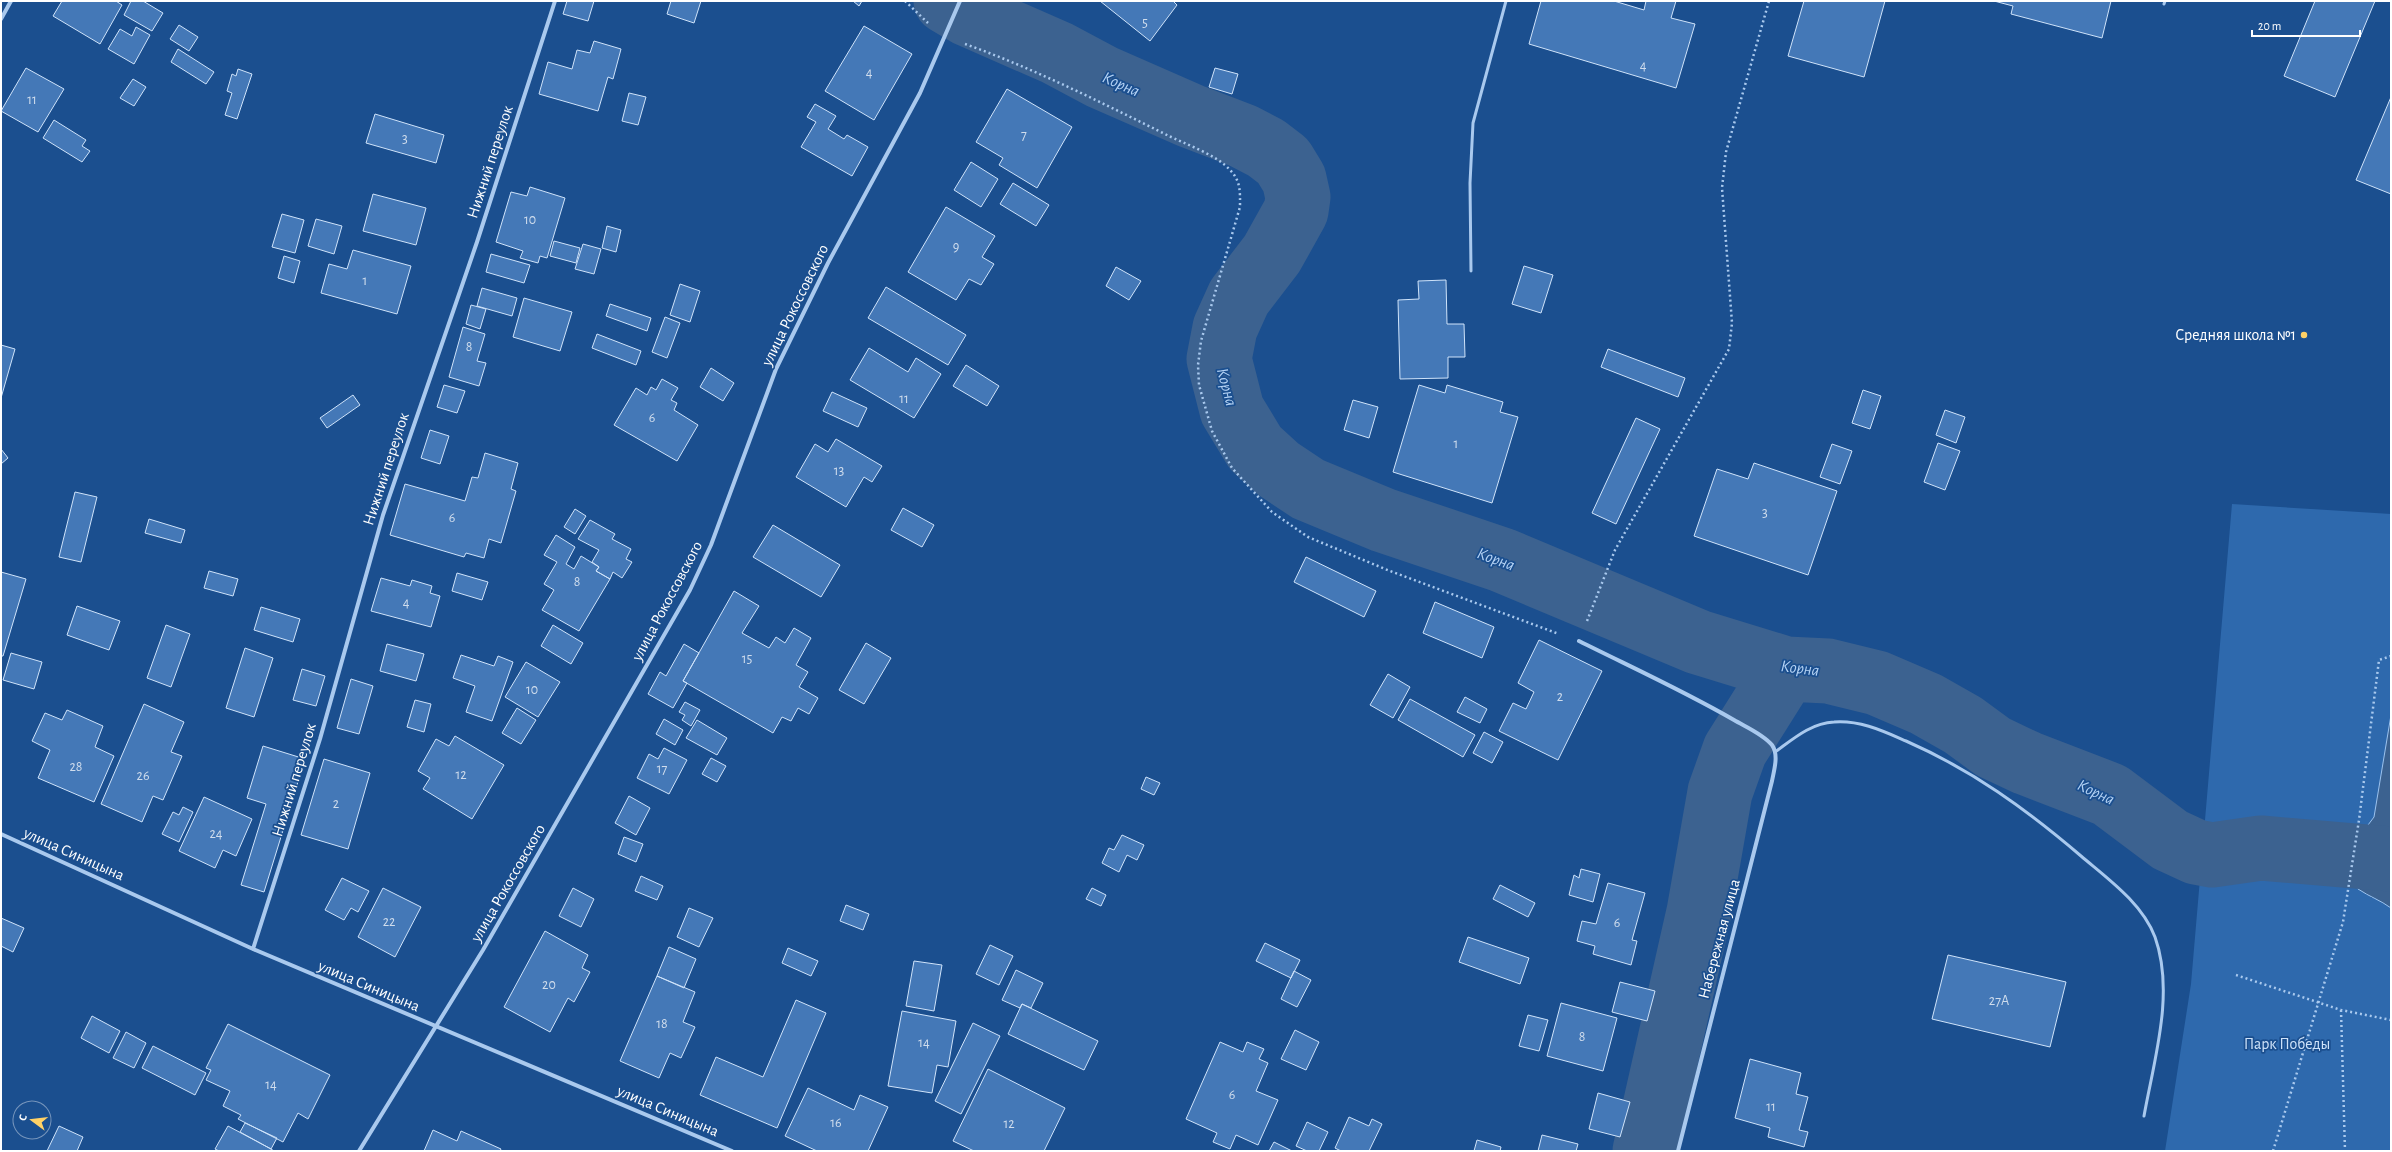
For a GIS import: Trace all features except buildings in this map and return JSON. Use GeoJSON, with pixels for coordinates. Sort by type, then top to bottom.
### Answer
{"type":"FeatureCollection","features":[{"type":"Feature","properties":{"kind":"street"},"geometry":{"type":"LineString","coordinates":[[1,19],[11,1]]}},
{"type":"Feature","properties":{"kind":"street","name":"Нижний переулок"},"geometry":{"type":"LineString","coordinates":[[253,949],[320,739],[383,515],[477,242],[555,1]]}},
{"type":"Feature","properties":{"kind":"street","name":"улица Рокоссовского"},"geometry":{"type":"LineString","coordinates":[[359,1151],[487,943],[690,590],[711,545],[776,369],[828,263],[920,93],[949,23],[960,1]]}},
{"type":"Feature","properties":{"kind":"street"},"geometry":{"type":"LineString","coordinates":[[1579,641],[1728,717],[1763,737],[1772,746],[1775,752]]}},
{"type":"Feature","properties":{"kind":"street","name":"Набережная улица"},"geometry":{"type":"LineString","coordinates":[[1678,1151],[1772,781],[1776,764],[1775,752]]}},
{"type":"Feature","properties":{"kind":"street","name":"улица Синицына"},"geometry":{"type":"LineString","coordinates":[[1,834],[253,949],[732,1151]]}},
{"type":"Feature","properties":{"kind":"lane"},"geometry":{"type":"LineString","coordinates":[[1471,271],[1470,183],[1473,123],[1506,1]]}},
{"type":"Feature","properties":{"kind":"lane"},"geometry":{"type":"LineString","coordinates":[[1775,752],[1813,726],[1834,722],[1853,722],[1878,729],[1919,747],[1974,776],[2011,799],[2045,825],[2129,898],[2154,936],[2164,981],[2164,1004],[2144,1116]]}},
{"type":"Feature","properties":{"kind":"path"},"geometry":{"type":"LineString","coordinates":[[905,1],[944,36],[1015,62],[1097,100],[1220,162],[1238,180],[1240,207],[1201,341],[1198,365],[1199,385],[1212,431],[1222,452],[1232,468],[1272,512],[1308,537],[1390,571],[1579,641]]}},
{"type":"Feature","properties":{"kind":"path"},"geometry":{"type":"LineString","coordinates":[[1587,623],[1607,567],[1729,349],[1732,323],[1722,188],[1726,152],[1768,1]]}},
{"type":"Feature","properties":{"kind":"path"},"geometry":{"type":"LineString","coordinates":[[2273,1151],[2343,922],[2359,820],[2379,660],[2391,656]]}},
{"type":"Feature","properties":{"kind":"path"},"geometry":{"type":"LineString","coordinates":[[2236,975],[2320,1001],[2341,1010],[2391,1020]]}},
{"type":"Feature","properties":{"kind":"path"},"geometry":{"type":"LineString","coordinates":[[2341,1010],[2345,1151]]}},
{"type":"Feature","properties":{"kind":"green space","name":"Парк Победы"},"geometry":{"type":"Polygon","coordinates":[[[2232,504],[2391,514],[2391,715],[2374,817],[2365,829],[2371,898],[2379,898],[2391,908],[2391,1151],[2165,1151],[2191,984],[2232,504]]]}},
{"type":"Feature","properties":{"kind":"shaded area"},"geometry":{"type":"Polygon","coordinates":[[[2391,715],[2391,908],[2358,889],[2365,829],[2374,817],[2391,715]]]}},
{"type":"Feature","properties":{"kind":"waterway","name":"Корна"},"geometry":{"type":"LineString","coordinates":[[946,1],[968,14],[1057,53],[1102,77],[1191,116],[1243,136],[1266,148],[1283,161],[1294,179],[1298,197],[1296,211],[1272,254],[1239,297],[1225,328],[1219,359],[1232,410],[1255,448],[1278,469],[1308,489],[1383,520],[1502,560],[1698,642],[1786,669],[1828,671],[1877,683],[1926,704],[1963,725],[1993,747],[2027,763],[2110,795],[2170,840],[2196,852],[2212,855],[2261,848],[2391,859]]}},
{"type":"Feature","properties":{"kind":"waterway"},"geometry":{"type":"LineString","coordinates":[[1645,1151],[1699,912],[1720,792],[1735,750],[1786,669]]}},
{"type":"Feature","properties":{"kind":"place","name":"Средняя школа №1"},"geometry":{"type":"Point","coordinates":[2304,335]}}]}
